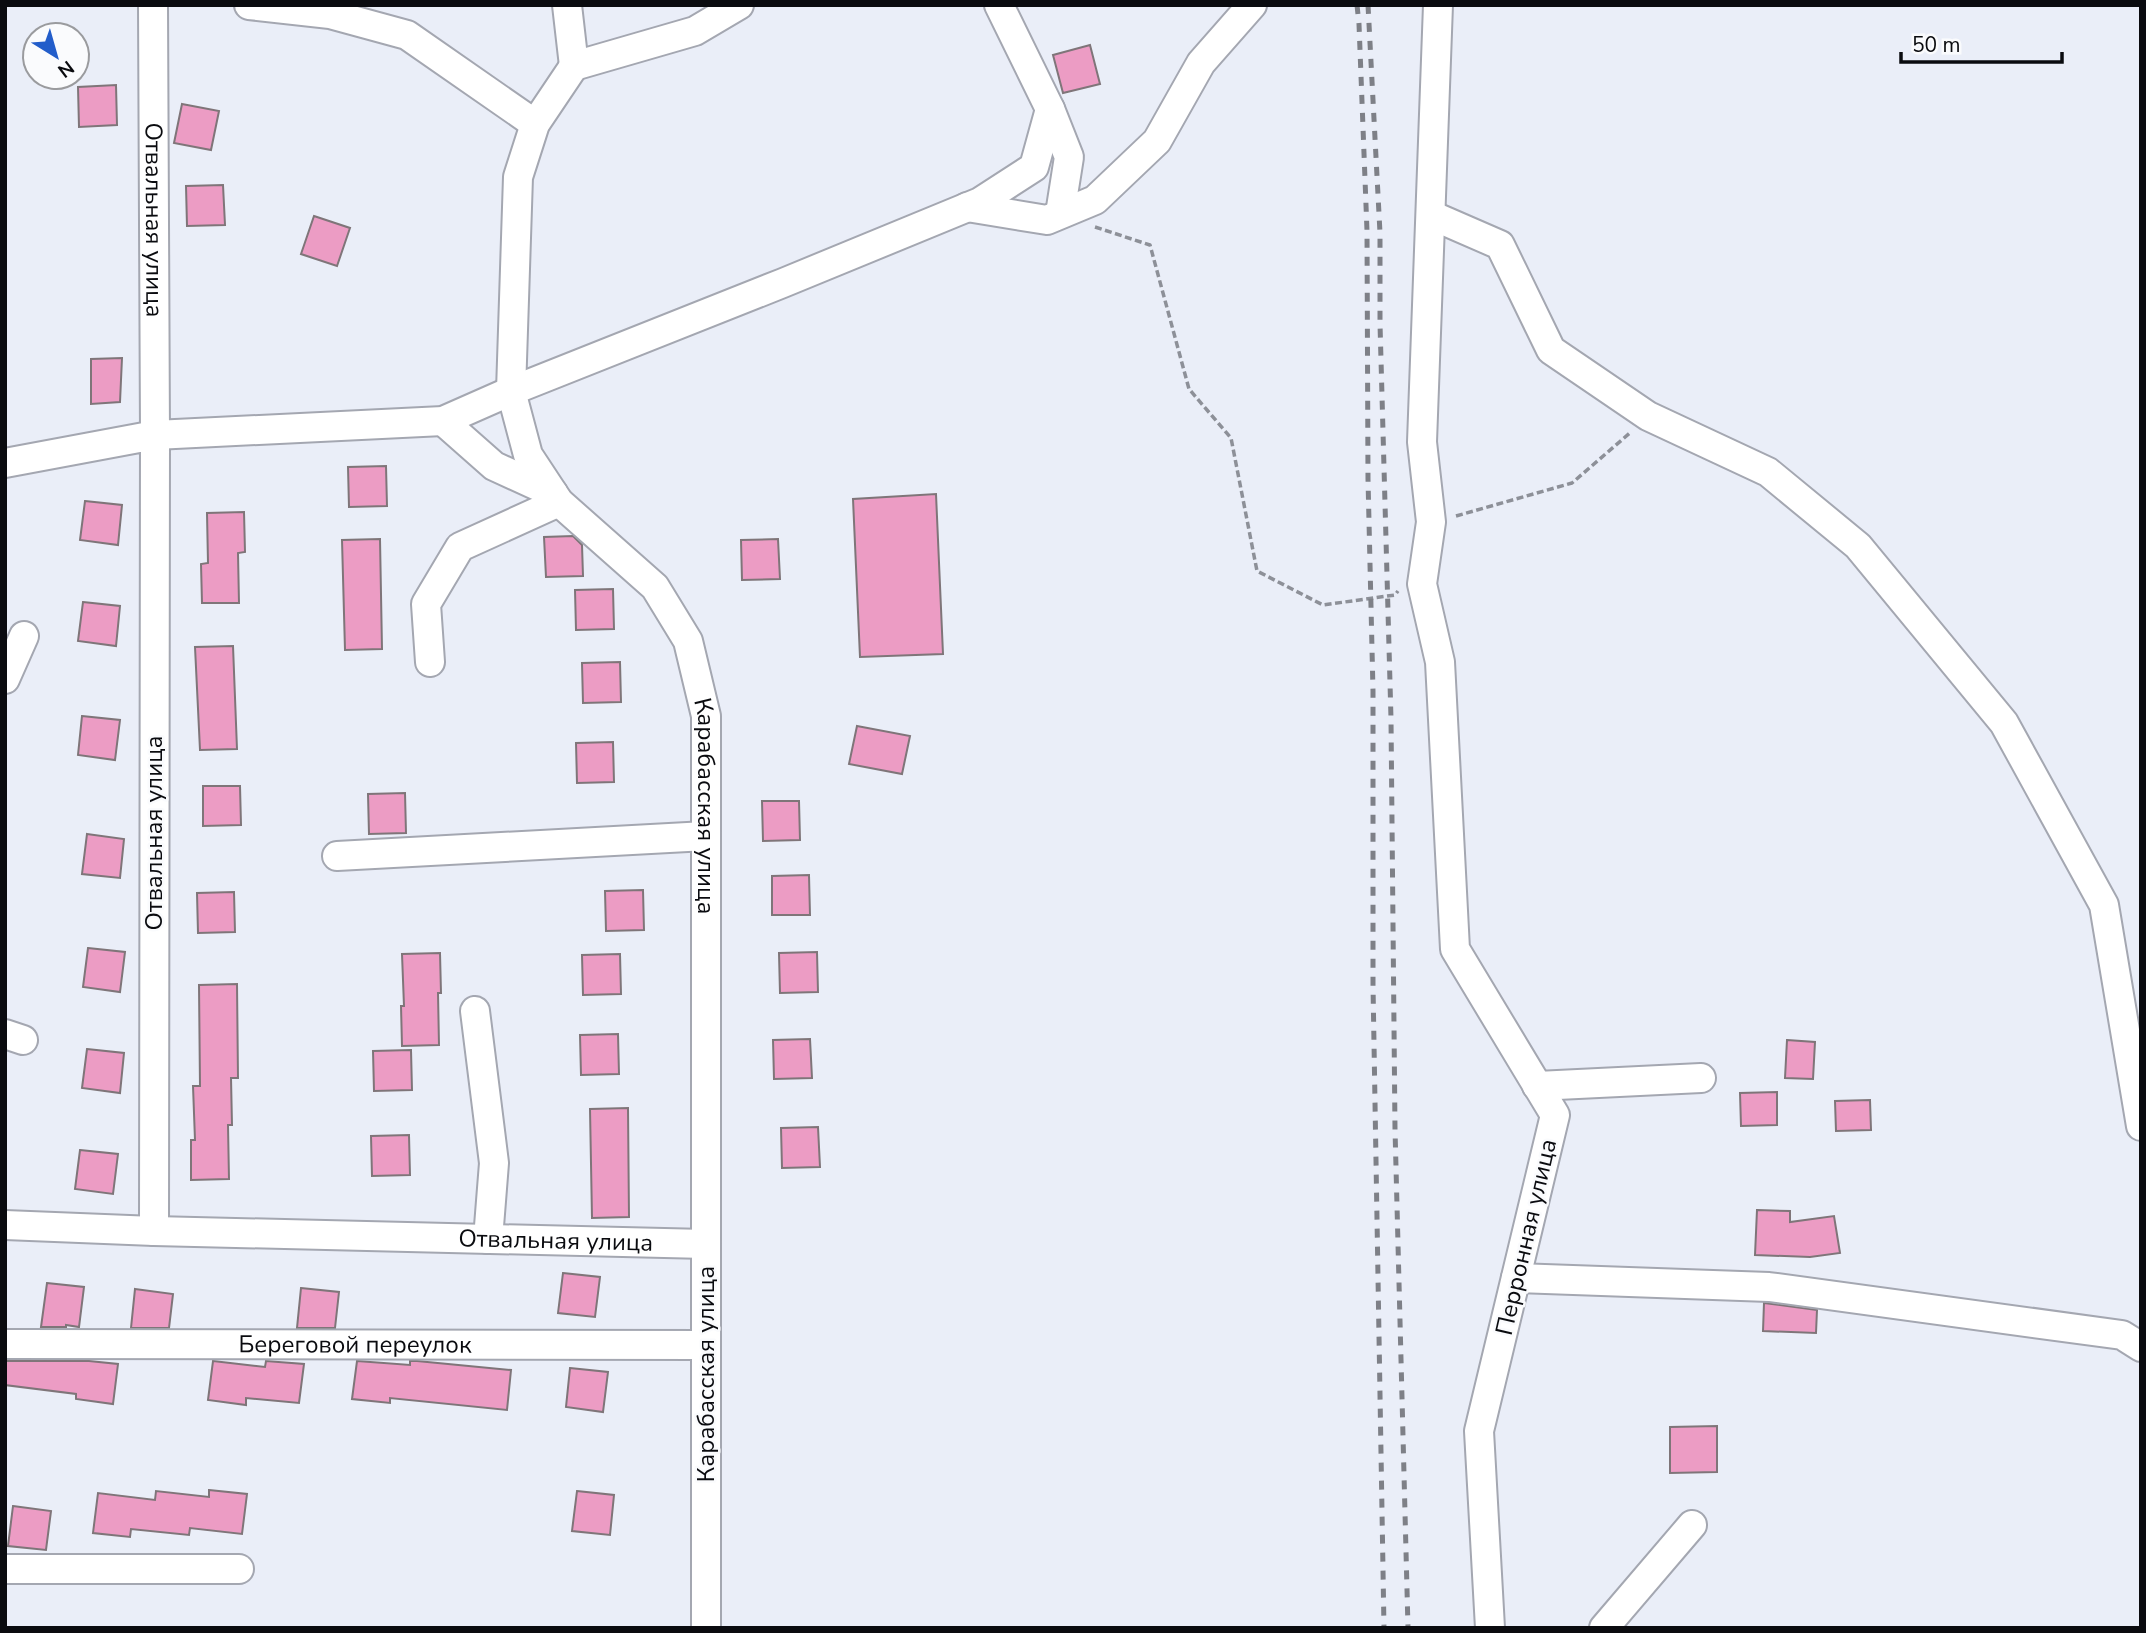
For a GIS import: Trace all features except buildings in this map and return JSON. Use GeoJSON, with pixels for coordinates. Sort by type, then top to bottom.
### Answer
{"type":"FeatureCollection","features":[{"type":"Feature","properties":{"kind":"street","name":"Отвальная улица"},"geometry":{"type":"LineString","coordinates":[[153,5],[154,1231]]}},
{"type":"Feature","properties":{"kind":"street"},"geometry":{"type":"LineString","coordinates":[[249,5],[330,14],[407,35],[535,124]]}},
{"type":"Feature","properties":{"kind":"street"},"geometry":{"type":"LineString","coordinates":[[567,5],[574,66],[695,31],[739,5]]}},
{"type":"Feature","properties":{"kind":"street"},"geometry":{"type":"LineString","coordinates":[[999,5],[1050,108],[1069,157],[1060,214]]}},
{"type":"Feature","properties":{"kind":"street"},"geometry":{"type":"LineString","coordinates":[[967,207],[1046,220],[1095,200],[1157,141],[1201,63],[1252,5]]}},
{"type":"Feature","properties":{"kind":"street","name":"Перронная улица"},"geometry":{"type":"LineString","coordinates":[[1438,5],[1422,442],[1432,522],[1422,583],[1440,662],[1455,949],[1555,1115],[1479,1431],[1490,1628]]}},
{"type":"Feature","properties":{"kind":"street","name":"Карабасская улица"},"geometry":{"type":"LineString","coordinates":[[574,66],[535,124],[519,177],[511,391],[528,455],[556,498],[654,587],[688,641],[706,716],[706,1628]]}},
{"type":"Feature","properties":{"kind":"street"},"geometry":{"type":"LineString","coordinates":[[5,463],[155,435],[443,421],[511,391],[783,284],[980,202],[1034,167],[1050,108]]}},
{"type":"Feature","properties":{"kind":"street"},"geometry":{"type":"LineString","coordinates":[[1431,215],[1500,245],[1551,349],[1648,416],[1768,472],[1858,547],[2004,723],[2104,905],[2141,1126]]}},
{"type":"Feature","properties":{"kind":"street"},"geometry":{"type":"LineString","coordinates":[[443,421],[494,466],[556,498]]}},
{"type":"Feature","properties":{"kind":"street"},"geometry":{"type":"LineString","coordinates":[[430,662],[426,604],[460,547],[556,498]]}},
{"type":"Feature","properties":{"kind":"street"},"geometry":{"type":"LineString","coordinates":[[5,678],[24,636]]}},
{"type":"Feature","properties":{"kind":"street"},"geometry":{"type":"LineString","coordinates":[[337,856],[706,836]]}},
{"type":"Feature","properties":{"kind":"street"},"geometry":{"type":"LineString","coordinates":[[475,1011],[494,1163],[488,1239]]}},
{"type":"Feature","properties":{"kind":"street"},"geometry":{"type":"LineString","coordinates":[[1537,1086],[1701,1078]]}},
{"type":"Feature","properties":{"kind":"street","name":"Отвальная улица"},"geometry":{"type":"LineString","coordinates":[[5,1225],[706,1244]]}},
{"type":"Feature","properties":{"kind":"street"},"geometry":{"type":"LineString","coordinates":[[1516,1278],[1769,1287],[2122,1335],[2141,1347]]}},
{"type":"Feature","properties":{"kind":"street","name":"Береговой переулок"},"geometry":{"type":"LineString","coordinates":[[5,1344],[706,1345]]}},
{"type":"Feature","properties":{"kind":"street"},"geometry":{"type":"LineString","coordinates":[[1604,1628],[1692,1525]]}},
{"type":"Feature","properties":{"kind":"street"},"geometry":{"type":"LineString","coordinates":[[5,1569],[239,1569]]}},
{"type":"Feature","properties":{"kind":"path"},"geometry":{"type":"LineString","coordinates":[[1060,214],[1150,245],[1189,389],[1231,438],[1257,571],[1324,605],[1395,594],[1403,584]]}},
{"type":"Feature","properties":{"kind":"path"},"geometry":{"type":"LineString","coordinates":[[1452,517],[1572,483],[1648,416]]}},
{"type":"Feature","properties":{"kind":"railway"},"geometry":{"type":"LineString","coordinates":[[1357,5],[1367,231],[1368,479],[1373,691],[1373,985],[1384,1628]]}},
{"type":"Feature","properties":{"kind":"railway"},"geometry":{"type":"LineString","coordinates":[[1368,5],[1380,233],[1391,719],[1395,1129],[1408,1628]]}}]}
